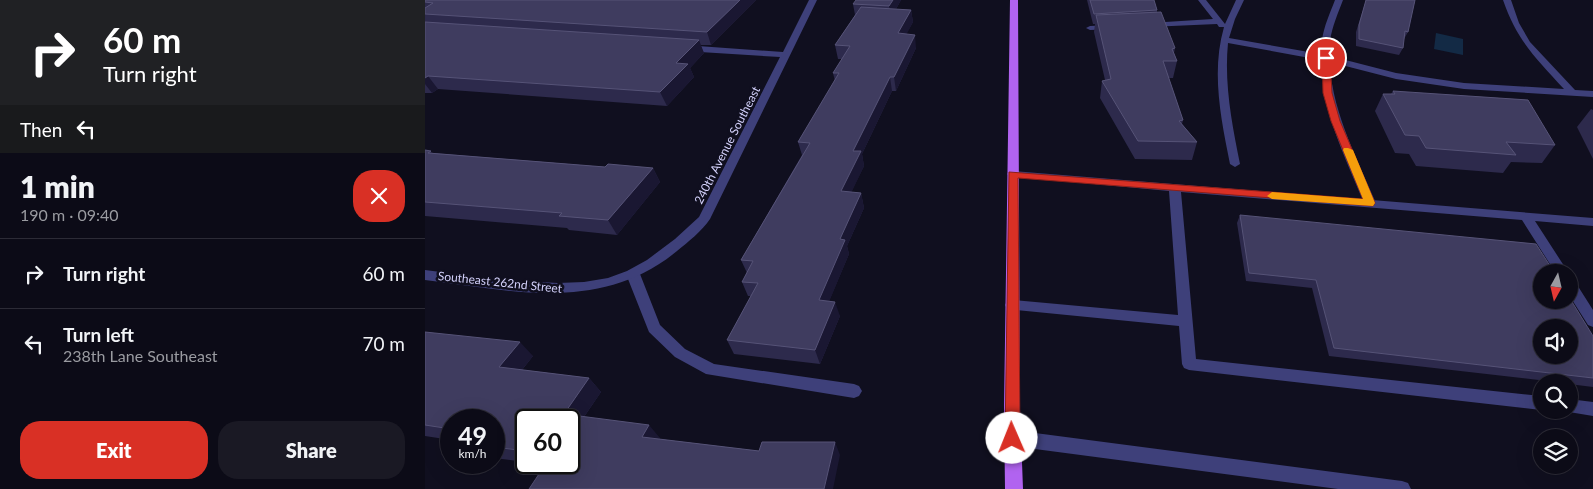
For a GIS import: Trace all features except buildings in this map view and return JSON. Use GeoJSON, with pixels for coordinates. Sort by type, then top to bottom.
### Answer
{"type":"FeatureCollection","features":[{"type":"Feature","properties":{"kind":"main road"},"geometry":{"type":"LineString","coordinates":[[1014,0],[1012,305],[1014,489]]}},
{"type":"Feature","properties":{"kind":"street","name":"240th Avenue Southeast"},"geometry":{"type":"LineString","coordinates":[[633,274],[685,240],[704,218],[813,0]]}},
{"type":"Feature","properties":{"kind":"street"},"geometry":{"type":"LineString","coordinates":[[1202,0],[1219,21],[1225,36]]}},
{"type":"Feature","properties":{"kind":"street"},"geometry":{"type":"LineString","coordinates":[[1235,164],[1221,79],[1225,36],[1232,12],[1240,0]]}},
{"type":"Feature","properties":{"kind":"street"},"geometry":{"type":"LineString","coordinates":[[1339,0],[1326,39],[1328,93],[1336,121],[1370,203]]}},
{"type":"Feature","properties":{"kind":"street"},"geometry":{"type":"LineString","coordinates":[[1507,0],[1515,22],[1527,43],[1573,94]]}},
{"type":"Feature","properties":{"kind":"street"},"geometry":{"type":"LineString","coordinates":[[1140,25],[1219,21]]}},
{"type":"Feature","properties":{"kind":"street"},"geometry":{"type":"LineString","coordinates":[[1091,28],[1120,26]]}},
{"type":"Feature","properties":{"kind":"street"},"geometry":{"type":"LineString","coordinates":[[1225,36],[1326,58],[1395,76],[1425,81],[1464,86],[1593,94]]}},
{"type":"Feature","properties":{"kind":"street"},"geometry":{"type":"LineString","coordinates":[[679,47],[786,55]]}},
{"type":"Feature","properties":{"kind":"street"},"geometry":{"type":"LineString","coordinates":[[1013,174],[1593,222]]}},
{"type":"Feature","properties":{"kind":"street"},"geometry":{"type":"LineString","coordinates":[[1175,188],[1189,364],[1533,402]]}},
{"type":"Feature","properties":{"kind":"street"},"geometry":{"type":"LineString","coordinates":[[1525,216],[1556,264]]}},
{"type":"Feature","properties":{"kind":"street"},"geometry":{"type":"LineString","coordinates":[[633,274],[654,328],[680,353],[711,370],[854,391]]}},
{"type":"Feature","properties":{"kind":"street","name":"Southeast 262nd Street"},"geometry":{"type":"LineString","coordinates":[[425,275],[559,290],[599,285],[633,274]]}},
{"type":"Feature","properties":{"kind":"street"},"geometry":{"type":"LineString","coordinates":[[1578,298],[1593,321]]}},
{"type":"Feature","properties":{"kind":"street"},"geometry":{"type":"LineString","coordinates":[[1012,305],[1185,321]]}},
{"type":"Feature","properties":{"kind":"street"},"geometry":{"type":"LineString","coordinates":[[1578,407],[1593,409]]}},
{"type":"Feature","properties":{"kind":"street"},"geometry":{"type":"LineString","coordinates":[[1012,438],[1402,489]]}},
{"type":"Feature","properties":{"kind":"water"},"geometry":{"type":"Polygon","coordinates":[[[1436,33],[1463,39],[1463,55],[1434,49],[1436,33]]]}},
{"type":"Feature","properties":{"kind":"slow traffic"},"geometry":{"type":"LineString","coordinates":[[1272,196],[1370,203],[1348,150]]}},
{"type":"Feature","properties":{"kind":"route"},"geometry":{"type":"LineString","coordinates":[[1012,438],[1013,174],[1370,203],[1336,121],[1328,93],[1326,58]]}}]}
